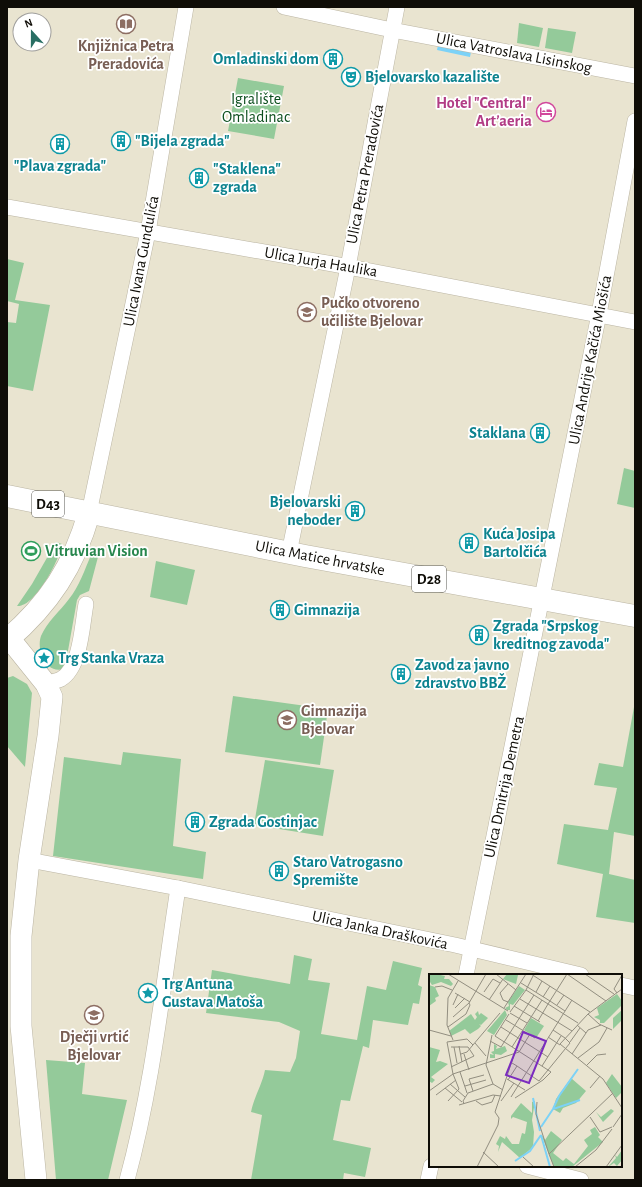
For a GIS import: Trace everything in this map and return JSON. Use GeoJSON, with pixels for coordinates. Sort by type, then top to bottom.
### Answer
{"type":"FeatureCollection","features":[{"type":"Feature","properties":{"kind":"main road","name":"Ulica Matice hrvatske"},"geometry":{"type":"LineString","coordinates":[[7,496],[289,553],[635,616]]}},
{"type":"Feature","properties":{"kind":"main road","name":"D43"},"geometry":{"type":"LineString","coordinates":[[8,639],[49,599],[62,578],[82,537],[89,513]]}},
{"type":"Feature","properties":{"kind":"street","name":"Ulica Ivana Gundulića"},"geometry":{"type":"LineString","coordinates":[[89,513],[148,232],[186,7]]}},
{"type":"Feature","properties":{"kind":"street","name":"Ulica Vatroslava Lisinskog"},"geometry":{"type":"LineString","coordinates":[[284,7],[392,30],[635,76]]}},
{"type":"Feature","properties":{"kind":"street","name":"Ulica Petra Preradovića"},"geometry":{"type":"LineString","coordinates":[[289,553],[348,267],[397,7]]}},
{"type":"Feature","properties":{"kind":"street","name":"Ulica Andrije Kačića Miošića"},"geometry":{"type":"LineString","coordinates":[[542,599],[599,314],[635,121]]}},
{"type":"Feature","properties":{"kind":"street","name":"Ulica Jurja Haulika"},"geometry":{"type":"LineString","coordinates":[[7,207],[348,267],[635,322]]}},
{"type":"Feature","properties":{"kind":"street","name":"Ulica Dmitrija Demetra"},"geometry":{"type":"LineString","coordinates":[[466,974],[542,599]]}},
{"type":"Feature","properties":{"kind":"street"},"geometry":{"type":"LineString","coordinates":[[46,684],[61,678],[70,671],[76,660],[86,604]]}},
{"type":"Feature","properties":{"kind":"street"},"geometry":{"type":"LineString","coordinates":[[8,639],[46,684],[52,697],[48,736],[29,860],[21,936],[21,1026],[36,1180]]}},
{"type":"Feature","properties":{"kind":"street"},"geometry":{"type":"LineString","coordinates":[[29,860],[178,888],[153,1053],[127,1180]]}},
{"type":"Feature","properties":{"kind":"street","name":"Ulica Janka Draškovića"},"geometry":{"type":"LineString","coordinates":[[178,888],[471,948],[577,974]]}},
{"type":"Feature","properties":{"kind":"street"},"geometry":{"type":"LineString","coordinates":[[622,985],[635,988]]}},
{"type":"Feature","properties":{"kind":"street"},"geometry":{"type":"LineString","coordinates":[[428,1180],[431,1167]]}},
{"type":"Feature","properties":{"kind":"street"},"geometry":{"type":"LineString","coordinates":[[531,1167],[581,1180]]}},
{"type":"Feature","properties":{"kind":"green space"},"geometry":{"type":"Polygon","coordinates":[[[519,23],[543,28],[539,47],[517,43],[519,23]]]}},
{"type":"Feature","properties":{"kind":"green space"},"geometry":{"type":"Polygon","coordinates":[[[548,28],[576,32],[572,53],[545,48],[548,28]]]}},
{"type":"Feature","properties":{"kind":"green space","name":"Igralište Omladinac"},"geometry":{"type":"Polygon","coordinates":[[[238,78],[284,86],[274,139],[228,131],[238,78]]]}},
{"type":"Feature","properties":{"kind":"green space"},"geometry":{"type":"Polygon","coordinates":[[[7,259],[24,263],[15,300],[50,305],[33,391],[7,386],[7,322],[16,323],[19,304],[7,301],[7,259]]]}},
{"type":"Feature","properties":{"kind":"green space"},"geometry":{"type":"Polygon","coordinates":[[[624,468],[635,471],[635,508],[617,504],[624,468]]]}},
{"type":"Feature","properties":{"kind":"green space"},"geometry":{"type":"Polygon","coordinates":[[[56,542],[62,544],[57,560],[46,581],[31,599],[24,605],[17,606],[32,584],[56,542]]]}},
{"type":"Feature","properties":{"kind":"green space"},"geometry":{"type":"Polygon","coordinates":[[[91,555],[98,557],[89,591],[80,595],[77,600],[66,662],[63,669],[57,670],[47,664],[41,654],[41,636],[76,589],[91,555]]]}},
{"type":"Feature","properties":{"kind":"green space"},"geometry":{"type":"Polygon","coordinates":[[[156,561],[195,570],[187,605],[150,597],[156,561]]]}},
{"type":"Feature","properties":{"kind":"green space","name":"Trg Stanka Vraza"},"geometry":{"type":"Polygon","coordinates":[[[13,676],[27,684],[32,693],[25,767],[7,746],[7,678],[13,676]]]}},
{"type":"Feature","properties":{"kind":"green space"},"geometry":{"type":"Polygon","coordinates":[[[233,696],[328,709],[320,765],[225,752],[233,696]]]}},
{"type":"Feature","properties":{"kind":"green space"},"geometry":{"type":"Polygon","coordinates":[[[634,707],[635,836],[614,832],[609,874],[635,880],[635,923],[596,917],[603,874],[557,864],[564,824],[608,830],[617,788],[594,785],[599,763],[623,767],[634,707]]]}},
{"type":"Feature","properties":{"kind":"green space"},"geometry":{"type":"Polygon","coordinates":[[[123,752],[181,759],[173,846],[206,852],[203,879],[53,856],[64,757],[121,765],[123,752]]]}},
{"type":"Feature","properties":{"kind":"green space"},"geometry":{"type":"Polygon","coordinates":[[[265,760],[334,770],[323,836],[254,825],[265,760]]]}},
{"type":"Feature","properties":{"kind":"green space"},"geometry":{"type":"Polygon","coordinates":[[[294,955],[312,959],[308,980],[330,983],[321,1034],[357,1040],[367,986],[386,990],[393,961],[422,968],[418,985],[422,987],[419,1004],[413,1003],[408,1025],[373,1020],[369,1048],[363,1046],[350,1101],[341,1100],[333,1140],[371,1148],[365,1177],[344,1173],[343,1180],[251,1180],[262,1115],[251,1112],[254,1101],[265,1070],[290,1072],[296,1058],[300,1031],[279,1022],[206,1013],[212,970],[290,984],[294,955]]]}},
{"type":"Feature","properties":{"kind":"green space"},"geometry":{"type":"Polygon","coordinates":[[[46,1060],[85,1063],[82,1094],[127,1100],[108,1180],[56,1180],[46,1060]]]}},
{"type":"Feature","properties":{"kind":"water"},"geometry":{"type":"Polygon","coordinates":[[[439,40],[472,47],[470,57],[437,50],[439,40]]]}},
{"type":"Feature","properties":{"kind":"place","name":"Knjižnica Petra Preradovića"},"geometry":{"type":"Point","coordinates":[126,24]}},
{"type":"Feature","properties":{"kind":"place","name":"Omladinski dom"},"geometry":{"type":"Point","coordinates":[333,59]}},
{"type":"Feature","properties":{"kind":"place","name":"Bjelovarsko kazalište"},"geometry":{"type":"Point","coordinates":[351,77]}},
{"type":"Feature","properties":{"kind":"place","name":"Hotel \"Central\" Art’aeria"},"geometry":{"type":"Point","coordinates":[546,112]}},
{"type":"Feature","properties":{"kind":"place","name":"\"Bijela zgrada\""},"geometry":{"type":"Point","coordinates":[121,141]}},
{"type":"Feature","properties":{"kind":"place","name":"\"Plava zgrada\""},"geometry":{"type":"Point","coordinates":[60,144]}},
{"type":"Feature","properties":{"kind":"place","name":"\"Staklena\" zgrada"},"geometry":{"type":"Point","coordinates":[199,178]}},
{"type":"Feature","properties":{"kind":"place","name":"Pučko otvoreno učilište Bjelovar"},"geometry":{"type":"Point","coordinates":[307,312]}},
{"type":"Feature","properties":{"kind":"place","name":"Staklana"},"geometry":{"type":"Point","coordinates":[540,433]}},
{"type":"Feature","properties":{"kind":"place","name":"Bjelovarski neboder"},"geometry":{"type":"Point","coordinates":[355,511]}},
{"type":"Feature","properties":{"kind":"place","name":"Kuća Josipa Bartolčića"},"geometry":{"type":"Point","coordinates":[469,543]}},
{"type":"Feature","properties":{"kind":"place","name":"Vitruvian Vision"},"geometry":{"type":"Point","coordinates":[31,551]}},
{"type":"Feature","properties":{"kind":"place","name":"Gimnazija"},"geometry":{"type":"Point","coordinates":[280,610]}},
{"type":"Feature","properties":{"kind":"place","name":"Zgrada \"Srpskog kreditnog zavoda\""},"geometry":{"type":"Point","coordinates":[479,635]}},
{"type":"Feature","properties":{"kind":"place","name":"Trg Stanka Vraza"},"geometry":{"type":"Point","coordinates":[44,658]}},
{"type":"Feature","properties":{"kind":"place","name":"Zavod za javno zdravstvo BBŽ"},"geometry":{"type":"Point","coordinates":[401,674]}},
{"type":"Feature","properties":{"kind":"place","name":"Gimnazija Bjelovar"},"geometry":{"type":"Point","coordinates":[287,720]}},
{"type":"Feature","properties":{"kind":"place","name":"Zgrada Gostinjac"},"geometry":{"type":"Point","coordinates":[195,822]}},
{"type":"Feature","properties":{"kind":"place","name":"Staro Vatrogasno Spremište"},"geometry":{"type":"Point","coordinates":[279,871]}},
{"type":"Feature","properties":{"kind":"place","name":"Trg Antuna Gustava Matoša"},"geometry":{"type":"Point","coordinates":[148,993]}},
{"type":"Feature","properties":{"kind":"place","name":"Dječji vrtić Bjelovar"},"geometry":{"type":"Point","coordinates":[94,1015]}}]}
